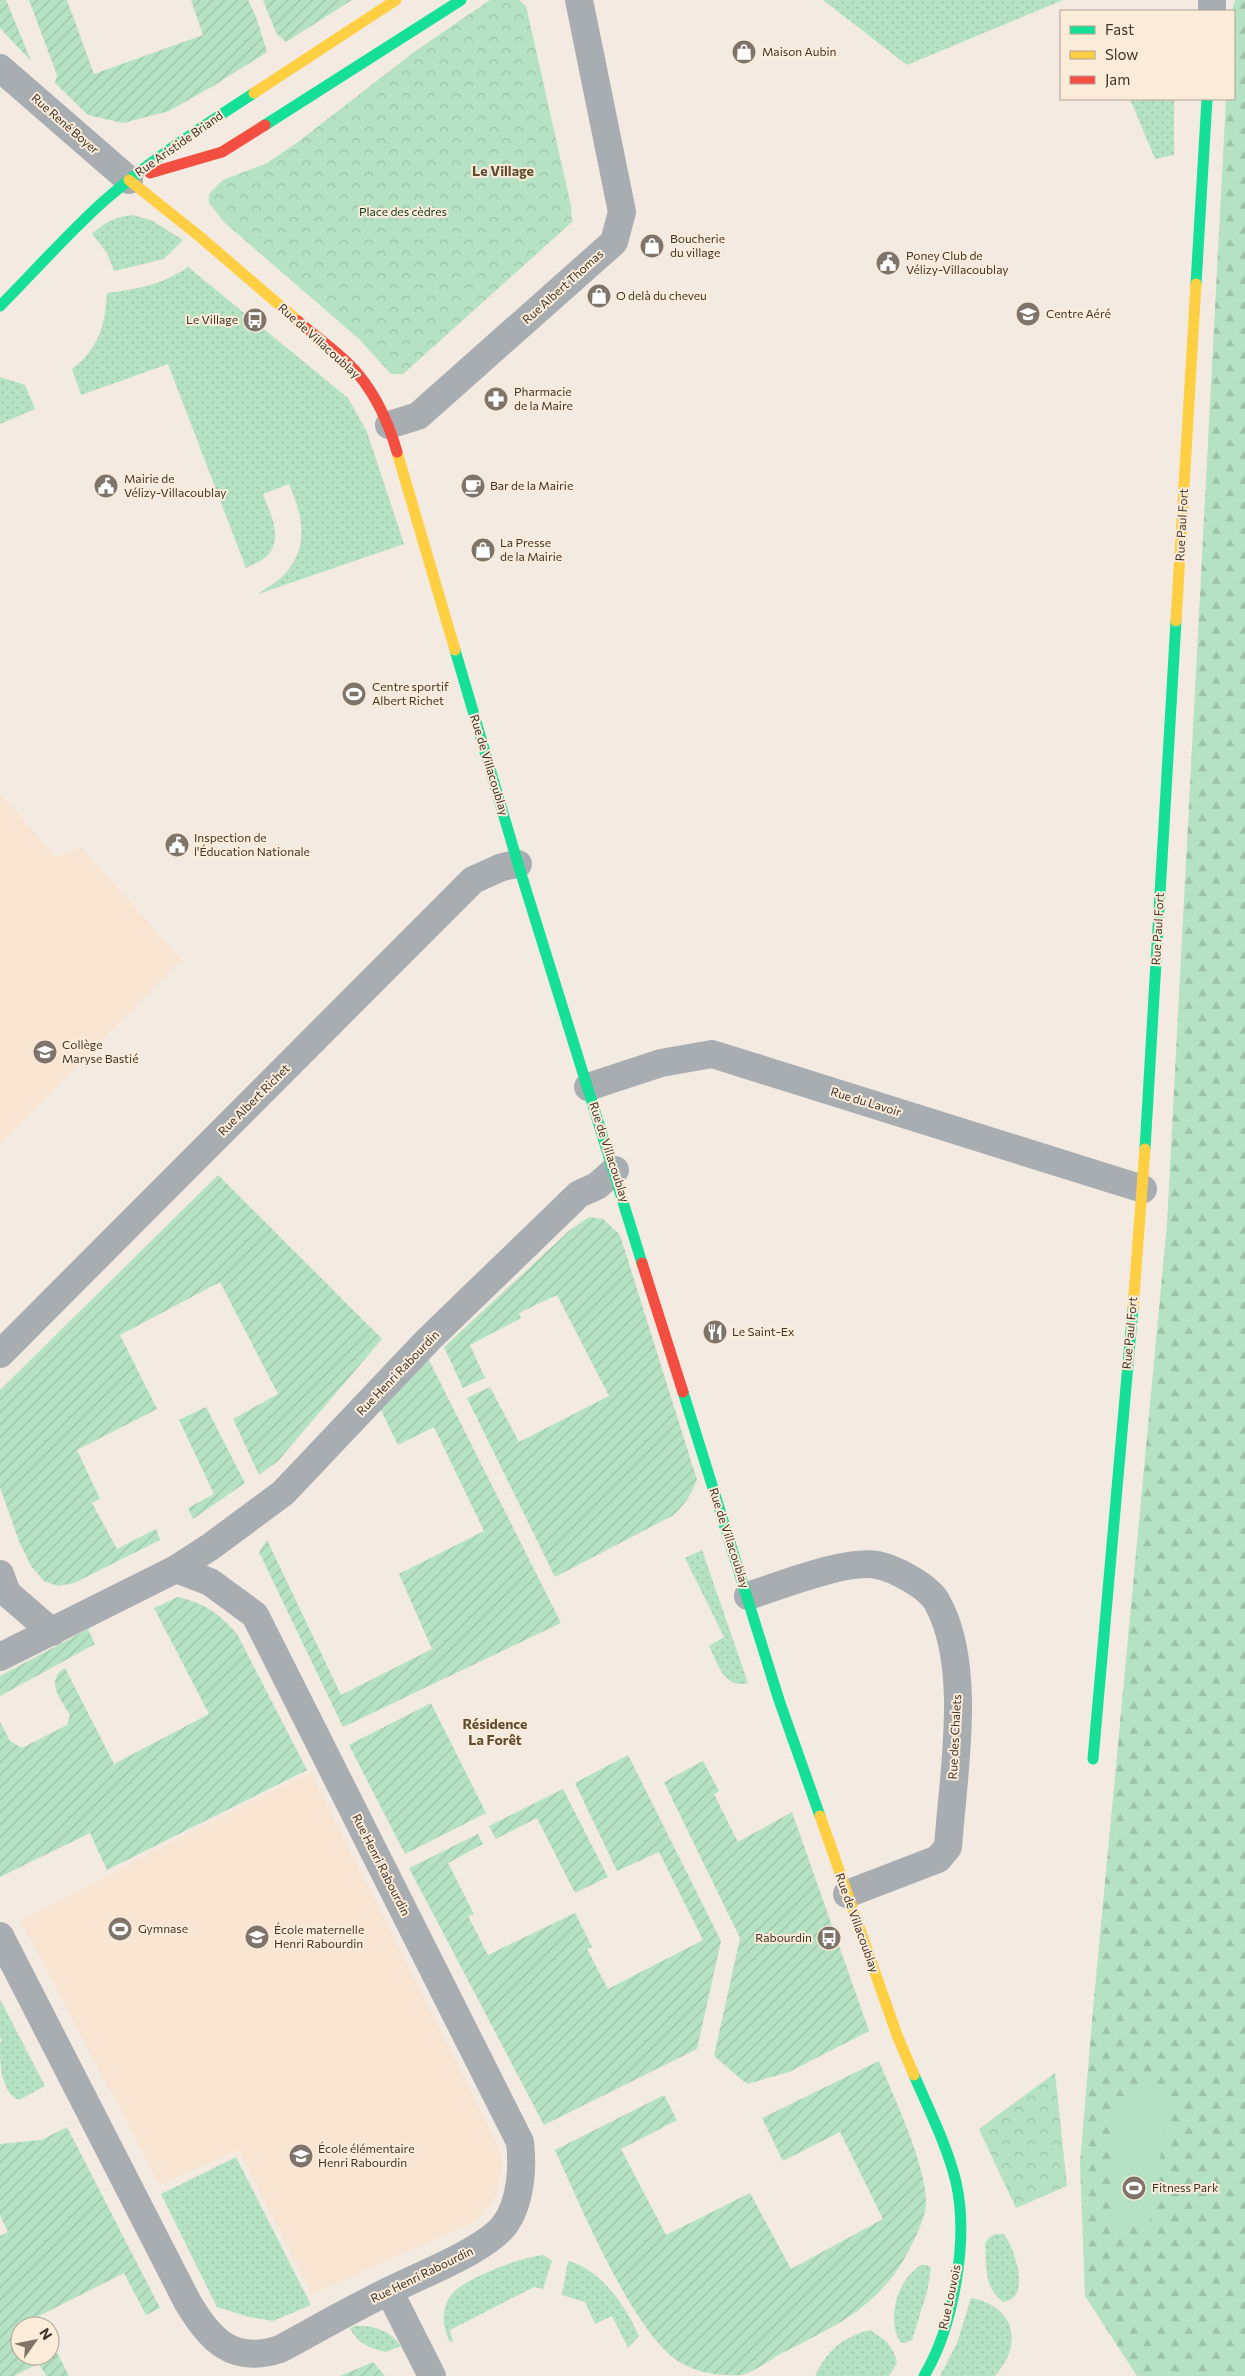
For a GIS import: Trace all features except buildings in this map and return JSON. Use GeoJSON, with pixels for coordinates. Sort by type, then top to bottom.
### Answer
{"type":"FeatureCollection","features":[{"type":"Feature","properties":{"kind":"street","name":"Rue Aristide Briand"},"geometry":{"type":"LineString","coordinates":[[130,180],[206,124],[396,0]]}},
{"type":"Feature","properties":{"kind":"street","name":"Rue Aristide Briand"},"geometry":{"type":"LineString","coordinates":[[130,180],[222,152],[461,0]]}},
{"type":"Feature","properties":{"kind":"street","name":"Rue Albert Thomas"},"geometry":{"type":"LineString","coordinates":[[389,425],[418,416],[614,242],[622,212],[579,0]]}},
{"type":"Feature","properties":{"kind":"street","name":"Rue René Boyer"},"geometry":{"type":"LineString","coordinates":[[0,68],[130,180]]}},
{"type":"Feature","properties":{"kind":"street","name":"Rue Paul Fort"},"geometry":{"type":"LineString","coordinates":[[1093,1759],[1143,1189],[1207,100]]}},
{"type":"Feature","properties":{"kind":"street"},"geometry":{"type":"LineString","coordinates":[[0,306],[104,201],[130,180]]}},
{"type":"Feature","properties":{"kind":"street","name":"Rue de Villacoublay"},"geometry":{"type":"LineString","coordinates":[[130,180],[199,236],[357,372],[371,391],[389,425],[518,864],[779,1700],[897,2035],[948,2156],[956,2183],[960,2213]]}},
{"type":"Feature","properties":{"kind":"street","name":"Rue Albert Richet"},"geometry":{"type":"LineString","coordinates":[[0,1354],[473,880],[502,867],[518,864]]}},
{"type":"Feature","properties":{"kind":"street","name":"Rue du Lavoir"},"geometry":{"type":"LineString","coordinates":[[588,1086],[661,1063],[712,1054],[1143,1189]]}},
{"type":"Feature","properties":{"kind":"street","name":"Rue Henri Rabourdin"},"geometry":{"type":"LineString","coordinates":[[0,1657],[176,1568],[210,1547],[283,1493],[435,1333],[579,1194],[597,1186],[614,1170]]}},
{"type":"Feature","properties":{"kind":"street","name":"Rue des Chalets"},"geometry":{"type":"LineString","coordinates":[[748,1596],[838,1568],[876,1565],[910,1578],[936,1600],[949,1631],[959,1693],[948,1846],[938,1859],[846,1894]]}},
{"type":"Feature","properties":{"kind":"street","name":"Rue Henri Rabourdin"},"geometry":{"type":"LineString","coordinates":[[0,1936],[187,2301],[206,2332],[218,2342],[234,2350],[264,2354],[280,2349],[389,2290],[480,2246],[506,2224],[518,2195],[523,2167],[520,2142],[255,1615],[210,1582],[176,1568]]}},
{"type":"Feature","properties":{"kind":"street"},"geometry":{"type":"LineString","coordinates":[[0,1574],[7,1592],[52,1632]]}},
{"type":"Feature","properties":{"kind":"street","name":"Rue Louvois"},"geometry":{"type":"LineString","coordinates":[[924,2376],[933,2361],[942,2336],[953,2293],[958,2258],[960,2213]]}},
{"type":"Feature","properties":{"kind":"street"},"geometry":{"type":"LineString","coordinates":[[389,2290],[432,2376]]}},
{"type":"Feature","properties":{"kind":"shaded area","name":"Collège Maryse Bastié"},"geometry":{"type":"Polygon","coordinates":[[[0,793],[55,857],[81,847],[181,959],[0,1145],[0,793]]]}},
{"type":"Feature","properties":{"kind":"shaded area"},"geometry":{"type":"Polygon","coordinates":[[[310,1772],[499,2148],[502,2164],[497,2192],[490,2206],[475,2222],[312,2294],[239,2150],[160,2185],[20,1920],[310,1772]]]}},
{"type":"Feature","properties":{"kind":"green space"},"geometry":{"type":"Polygon","coordinates":[[[0,0],[6,0],[31,61],[0,28],[0,0]]]}},
{"type":"Feature","properties":{"kind":"green space"},"geometry":{"type":"Polygon","coordinates":[[[29,0],[67,0],[94,74],[203,35],[191,0],[248,0],[256,17],[267,52],[169,111],[123,123],[88,115],[55,83],[57,75],[29,0]]]}},
{"type":"Feature","properties":{"kind":"green space"},"geometry":{"type":"Polygon","coordinates":[[[263,0],[352,0],[286,42],[276,33],[263,0]]]}},
{"type":"Feature","properties":{"kind":"green space","name":"Place des cèdres"},"geometry":{"type":"Polygon","coordinates":[[[490,0],[519,0],[526,6],[571,206],[572,222],[403,374],[391,374],[359,339],[225,223],[209,203],[209,194],[223,180],[267,163],[298,142],[414,52],[490,0]]]}},
{"type":"Feature","properties":{"kind":"green space"},"geometry":{"type":"Polygon","coordinates":[[[823,0],[1063,0],[907,65],[823,0]]]}},
{"type":"Feature","properties":{"kind":"green space"},"geometry":{"type":"Polygon","coordinates":[[[1235,0],[1245,0],[1245,2376],[1137,2376],[1085,2296],[1080,2163],[1167,1224],[1226,100],[1235,100],[1235,10],[1232,10],[1235,0]]]}},
{"type":"Feature","properties":{"kind":"green space"},"geometry":{"type":"Polygon","coordinates":[[[1130,100],[1174,100],[1174,155],[1155,159],[1130,100]]]}},
{"type":"Feature","properties":{"kind":"green space"},"geometry":{"type":"Polygon","coordinates":[[[132,215],[151,220],[183,240],[164,259],[114,271],[107,253],[92,234],[110,221],[132,215]]]}},
{"type":"Feature","properties":{"kind":"green space"},"geometry":{"type":"Polygon","coordinates":[[[188,267],[348,398],[367,432],[404,544],[258,594],[286,573],[300,548],[300,516],[289,484],[263,494],[272,517],[275,541],[267,556],[246,568],[168,364],[81,395],[72,369],[89,353],[99,336],[107,293],[129,290],[159,282],[188,267]]]}},
{"type":"Feature","properties":{"kind":"green space"},"geometry":{"type":"Polygon","coordinates":[[[0,377],[25,385],[35,409],[0,424],[0,377]]]}},
{"type":"Feature","properties":{"kind":"green space"},"geometry":{"type":"Polygon","coordinates":[[[218,1175],[382,1339],[278,1461],[259,1475],[233,1419],[278,1394],[220,1282],[120,1335],[157,1409],[77,1450],[100,1499],[92,1503],[117,1549],[156,1529],[160,1540],[74,1583],[58,1586],[44,1581],[31,1566],[19,1541],[0,1487],[0,1390],[218,1175]]]}},
{"type":"Feature","properties":{"kind":"green space"},"geometry":{"type":"Polygon","coordinates":[[[589,1217],[603,1219],[620,1235],[697,1480],[687,1500],[672,1516],[555,1577],[467,1398],[490,1387],[519,1442],[609,1396],[557,1295],[519,1313],[521,1318],[470,1345],[485,1378],[463,1388],[444,1347],[570,1230],[589,1217]]]}},
{"type":"Feature","properties":{"kind":"green space"},"geometry":{"type":"Polygon","coordinates":[[[427,1356],[561,1623],[343,1727],[259,1552],[267,1540],[341,1695],[432,1649],[399,1574],[484,1531],[434,1427],[398,1445],[379,1406],[427,1356]]]}},
{"type":"Feature","properties":{"kind":"green space"},"geometry":{"type":"Polygon","coordinates":[[[206,1407],[245,1483],[193,1519],[188,1508],[214,1494],[179,1420],[206,1407]]]}},
{"type":"Feature","properties":{"kind":"green space"},"geometry":{"type":"Polygon","coordinates":[[[702,1550],[748,1683],[740,1684],[727,1679],[709,1646],[724,1637],[685,1558],[702,1550]]]}},
{"type":"Feature","properties":{"kind":"green space"},"geometry":{"type":"Polygon","coordinates":[[[178,1597],[196,1602],[211,1610],[237,1634],[307,1770],[107,1870],[90,1833],[0,1877],[0,1722],[10,1741],[22,1748],[67,1725],[70,1715],[59,1697],[55,1684],[59,1673],[65,1668],[114,1764],[209,1714],[154,1608],[178,1597]]]}},
{"type":"Feature","properties":{"kind":"green space"},"geometry":{"type":"Polygon","coordinates":[[[88,1629],[95,1644],[0,1696],[0,1676],[88,1629]]]}},
{"type":"Feature","properties":{"kind":"green space"},"geometry":{"type":"Polygon","coordinates":[[[431,1703],[486,1813],[405,1854],[349,1745],[431,1703]]]}},
{"type":"Feature","properties":{"kind":"green space"},"geometry":{"type":"Polygon","coordinates":[[[628,1755],[721,1941],[697,2049],[544,2125],[409,1868],[478,1834],[483,1844],[448,1863],[474,1914],[468,1916],[488,1955],[575,1913],[592,1947],[587,1949],[608,1989],[703,1940],[659,1852],[617,1871],[575,1783],[628,1755]]]}},
{"type":"Feature","properties":{"kind":"green space"},"geometry":{"type":"Polygon","coordinates":[[[703,1761],[719,1791],[714,1794],[738,1842],[792,1812],[869,2031],[789,2072],[747,2084],[714,2056],[740,1938],[664,1782],[703,1761]]]}},
{"type":"Feature","properties":{"kind":"green space"},"geometry":{"type":"Polygon","coordinates":[[[563,1789],[608,1877],[575,1893],[537,1818],[496,1839],[489,1826],[563,1789]]]}},
{"type":"Feature","properties":{"kind":"green space"},"geometry":{"type":"Polygon","coordinates":[[[0,1999],[45,2086],[19,2100],[8,2090],[2,2075],[0,1999]]]}},
{"type":"Feature","properties":{"kind":"green space"},"geometry":{"type":"Polygon","coordinates":[[[879,2061],[909,2132],[925,2188],[926,2204],[922,2220],[899,2267],[872,2299],[856,2312],[750,2372],[740,2375],[717,2374],[695,2369],[681,2363],[663,2348],[645,2326],[627,2297],[609,2266],[555,2150],[664,2095],[677,2120],[621,2149],[666,2235],[750,2193],[791,2269],[883,2219],[840,2132],[783,2161],[762,2118],[879,2061]]]}},
{"type":"Feature","properties":{"kind":"green space"},"geometry":{"type":"Polygon","coordinates":[[[1055,2073],[1067,2186],[1016,2208],[979,2129],[1055,2073]]]}},
{"type":"Feature","properties":{"kind":"green space","name":"Fitness Park"},"geometry":{"type":"Polygon","coordinates":[[[1143,2088],[1171,2094],[1148,2229],[1110,2223],[1116,2152],[1115,2147],[1110,2146],[1120,2099],[1143,2088]]]}},
{"type":"Feature","properties":{"kind":"green space"},"geometry":{"type":"Polygon","coordinates":[[[67,2127],[160,2308],[146,2315],[124,2273],[39,2316],[10,2316],[10,2366],[33,2366],[14,2376],[0,2376],[0,2236],[8,2232],[0,2215],[0,2144],[41,2140],[67,2127]]]}},
{"type":"Feature","properties":{"kind":"green space"},"geometry":{"type":"Polygon","coordinates":[[[236,2157],[311,2305],[273,2321],[249,2317],[217,2307],[161,2194],[236,2157]]]}},
{"type":"Feature","properties":{"kind":"green space"},"geometry":{"type":"Polygon","coordinates":[[[995,2234],[1004,2234],[1013,2251],[1018,2273],[1019,2283],[1017,2292],[1012,2299],[1003,2302],[992,2290],[986,2268],[985,2244],[995,2234]]]}},
{"type":"Feature","properties":{"kind":"green space"},"geometry":{"type":"Polygon","coordinates":[[[543,2255],[552,2261],[543,2289],[534,2287],[450,2330],[453,2341],[450,2342],[445,2330],[444,2310],[454,2292],[483,2274],[522,2260],[543,2255]]]}},
{"type":"Feature","properties":{"kind":"green space"},"geometry":{"type":"Polygon","coordinates":[[[568,2261],[580,2265],[591,2272],[602,2281],[620,2302],[639,2336],[628,2348],[612,2316],[595,2324],[585,2302],[562,2295],[568,2261]]]}},
{"type":"Feature","properties":{"kind":"green space"},"geometry":{"type":"Polygon","coordinates":[[[921,2265],[927,2265],[931,2268],[927,2292],[912,2340],[905,2343],[900,2342],[894,2321],[897,2299],[906,2279],[921,2265]]]}},
{"type":"Feature","properties":{"kind":"green space"},"geometry":{"type":"Polygon","coordinates":[[[971,2298],[986,2302],[1006,2318],[1012,2339],[1010,2351],[1004,2364],[995,2376],[940,2376],[957,2343],[971,2298]]]}},
{"type":"Feature","properties":{"kind":"green space"},"geometry":{"type":"Polygon","coordinates":[[[369,2326],[387,2332],[401,2346],[386,2352],[369,2347],[356,2338],[350,2328],[369,2326]]]}},
{"type":"Feature","properties":{"kind":"green space"},"geometry":{"type":"Polygon","coordinates":[[[870,2330],[884,2340],[893,2351],[897,2363],[889,2376],[815,2376],[825,2359],[836,2346],[851,2337],[870,2330]]]}},
{"type":"Feature","properties":{"kind":"green space"},"geometry":{"type":"Polygon","coordinates":[[[60,2358],[69,2376],[46,2376],[41,2366],[60,2366],[60,2358]]]}},
{"type":"Feature","properties":{"kind":"green space"},"geometry":{"type":"Polygon","coordinates":[[[373,2362],[385,2376],[340,2376],[373,2362]]]}},
{"type":"Feature","properties":{"kind":"traffic: fast"},"geometry":{"type":"LineString","coordinates":[[265,125],[461,0]]}},
{"type":"Feature","properties":{"kind":"traffic: fast"},"geometry":{"type":"LineString","coordinates":[[0,306],[105,200],[178,144],[254,93]]}},
{"type":"Feature","properties":{"kind":"traffic: fast"},"geometry":{"type":"LineString","coordinates":[[1196,284],[1207,100]]}},
{"type":"Feature","properties":{"kind":"traffic: fast"},"geometry":{"type":"LineString","coordinates":[[1145,1149],[1176,621]]}},
{"type":"Feature","properties":{"kind":"traffic: fast"},"geometry":{"type":"LineString","coordinates":[[455,650],[518,864],[642,1263]]}},
{"type":"Feature","properties":{"kind":"traffic: fast"},"geometry":{"type":"LineString","coordinates":[[1093,1759],[1133,1308]]}},
{"type":"Feature","properties":{"kind":"traffic: fast"},"geometry":{"type":"LineString","coordinates":[[683,1392],[779,1700],[820,1816]]}},
{"type":"Feature","properties":{"kind":"traffic: fast"},"geometry":{"type":"LineString","coordinates":[[914,2075],[952,2168],[960,2205],[961,2229],[956,2282],[951,2308],[935,2356],[924,2376]]}},
{"type":"Feature","properties":{"kind":"traffic: slow"},"geometry":{"type":"LineString","coordinates":[[254,93],[396,0]]}},
{"type":"Feature","properties":{"kind":"traffic: slow"},"geometry":{"type":"LineString","coordinates":[[129,180],[199,236],[298,321]]}},
{"type":"Feature","properties":{"kind":"traffic: slow"},"geometry":{"type":"LineString","coordinates":[[1176,621],[1196,284]]}},
{"type":"Feature","properties":{"kind":"traffic: slow"},"geometry":{"type":"LineString","coordinates":[[397,452],[455,650]]}},
{"type":"Feature","properties":{"kind":"traffic: slow"},"geometry":{"type":"LineString","coordinates":[[1133,1308],[1145,1149]]}},
{"type":"Feature","properties":{"kind":"traffic: slow"},"geometry":{"type":"LineString","coordinates":[[820,1816],[897,2035],[914,2075]]}},
{"type":"Feature","properties":{"kind":"traffic: jam"},"geometry":{"type":"LineString","coordinates":[[150,173],[222,152],[265,125]]}},
{"type":"Feature","properties":{"kind":"traffic: jam"},"geometry":{"type":"LineString","coordinates":[[298,321],[345,360],[365,383],[382,411],[397,452]]}},
{"type":"Feature","properties":{"kind":"traffic: jam"},"geometry":{"type":"LineString","coordinates":[[642,1263],[683,1392]]}},
{"type":"Feature","properties":{"kind":"place","name":"Maison Aubin"},"geometry":{"type":"Point","coordinates":[744,52]}},
{"type":"Feature","properties":{"kind":"place","name":"Boucherie du village"},"geometry":{"type":"Point","coordinates":[652,246]}},
{"type":"Feature","properties":{"kind":"place","name":"Poney Club de Vélizy-Villacoublay"},"geometry":{"type":"Point","coordinates":[888,263]}},
{"type":"Feature","properties":{"kind":"place","name":"O delà du cheveu"},"geometry":{"type":"Point","coordinates":[599,296]}},
{"type":"Feature","properties":{"kind":"place","name":"Centre Aéré"},"geometry":{"type":"Point","coordinates":[1028,314]}},
{"type":"Feature","properties":{"kind":"place","name":"Le Village"},"geometry":{"type":"Point","coordinates":[255,320]}},
{"type":"Feature","properties":{"kind":"place","name":"Pharmacie de la Maire"},"geometry":{"type":"Point","coordinates":[496,399]}},
{"type":"Feature","properties":{"kind":"place","name":"Mairie de Vélizy-Villacoublay"},"geometry":{"type":"Point","coordinates":[106,486]}},
{"type":"Feature","properties":{"kind":"place","name":"Bar de la Mairie"},"geometry":{"type":"Point","coordinates":[473,486]}},
{"type":"Feature","properties":{"kind":"place","name":"La Presse de la Mairie"},"geometry":{"type":"Point","coordinates":[483,550]}},
{"type":"Feature","properties":{"kind":"place","name":"Centre sportif Albert Richet"},"geometry":{"type":"Point","coordinates":[354,694]}},
{"type":"Feature","properties":{"kind":"place","name":"Inspection de l'Éducation Nationale"},"geometry":{"type":"Point","coordinates":[177,845]}},
{"type":"Feature","properties":{"kind":"place","name":"Collège Maryse Bastié"},"geometry":{"type":"Point","coordinates":[45,1052]}},
{"type":"Feature","properties":{"kind":"place","name":"Le Saint-Ex"},"geometry":{"type":"Point","coordinates":[715,1332]}},
{"type":"Feature","properties":{"kind":"place","name":"Gymnase"},"geometry":{"type":"Point","coordinates":[120,1929]}},
{"type":"Feature","properties":{"kind":"place","name":"École maternelle Henri Rabourdin"},"geometry":{"type":"Point","coordinates":[257,1937]}},
{"type":"Feature","properties":{"kind":"place","name":"Rabourdin"},"geometry":{"type":"Point","coordinates":[829,1938]}},
{"type":"Feature","properties":{"kind":"place","name":"École élémentaire Henri Rabourdin"},"geometry":{"type":"Point","coordinates":[301,2156]}},
{"type":"Feature","properties":{"kind":"place","name":"Fitness Park"},"geometry":{"type":"Point","coordinates":[1134,2188]}},
{"type":"Feature","properties":{"kind":"district","name":"Le Village"},"geometry":{"type":"Point","coordinates":[503,171]}},
{"type":"Feature","properties":{"kind":"district","name":"Résidence La Forêt"},"geometry":{"type":"Point","coordinates":[495,1732]}}]}
